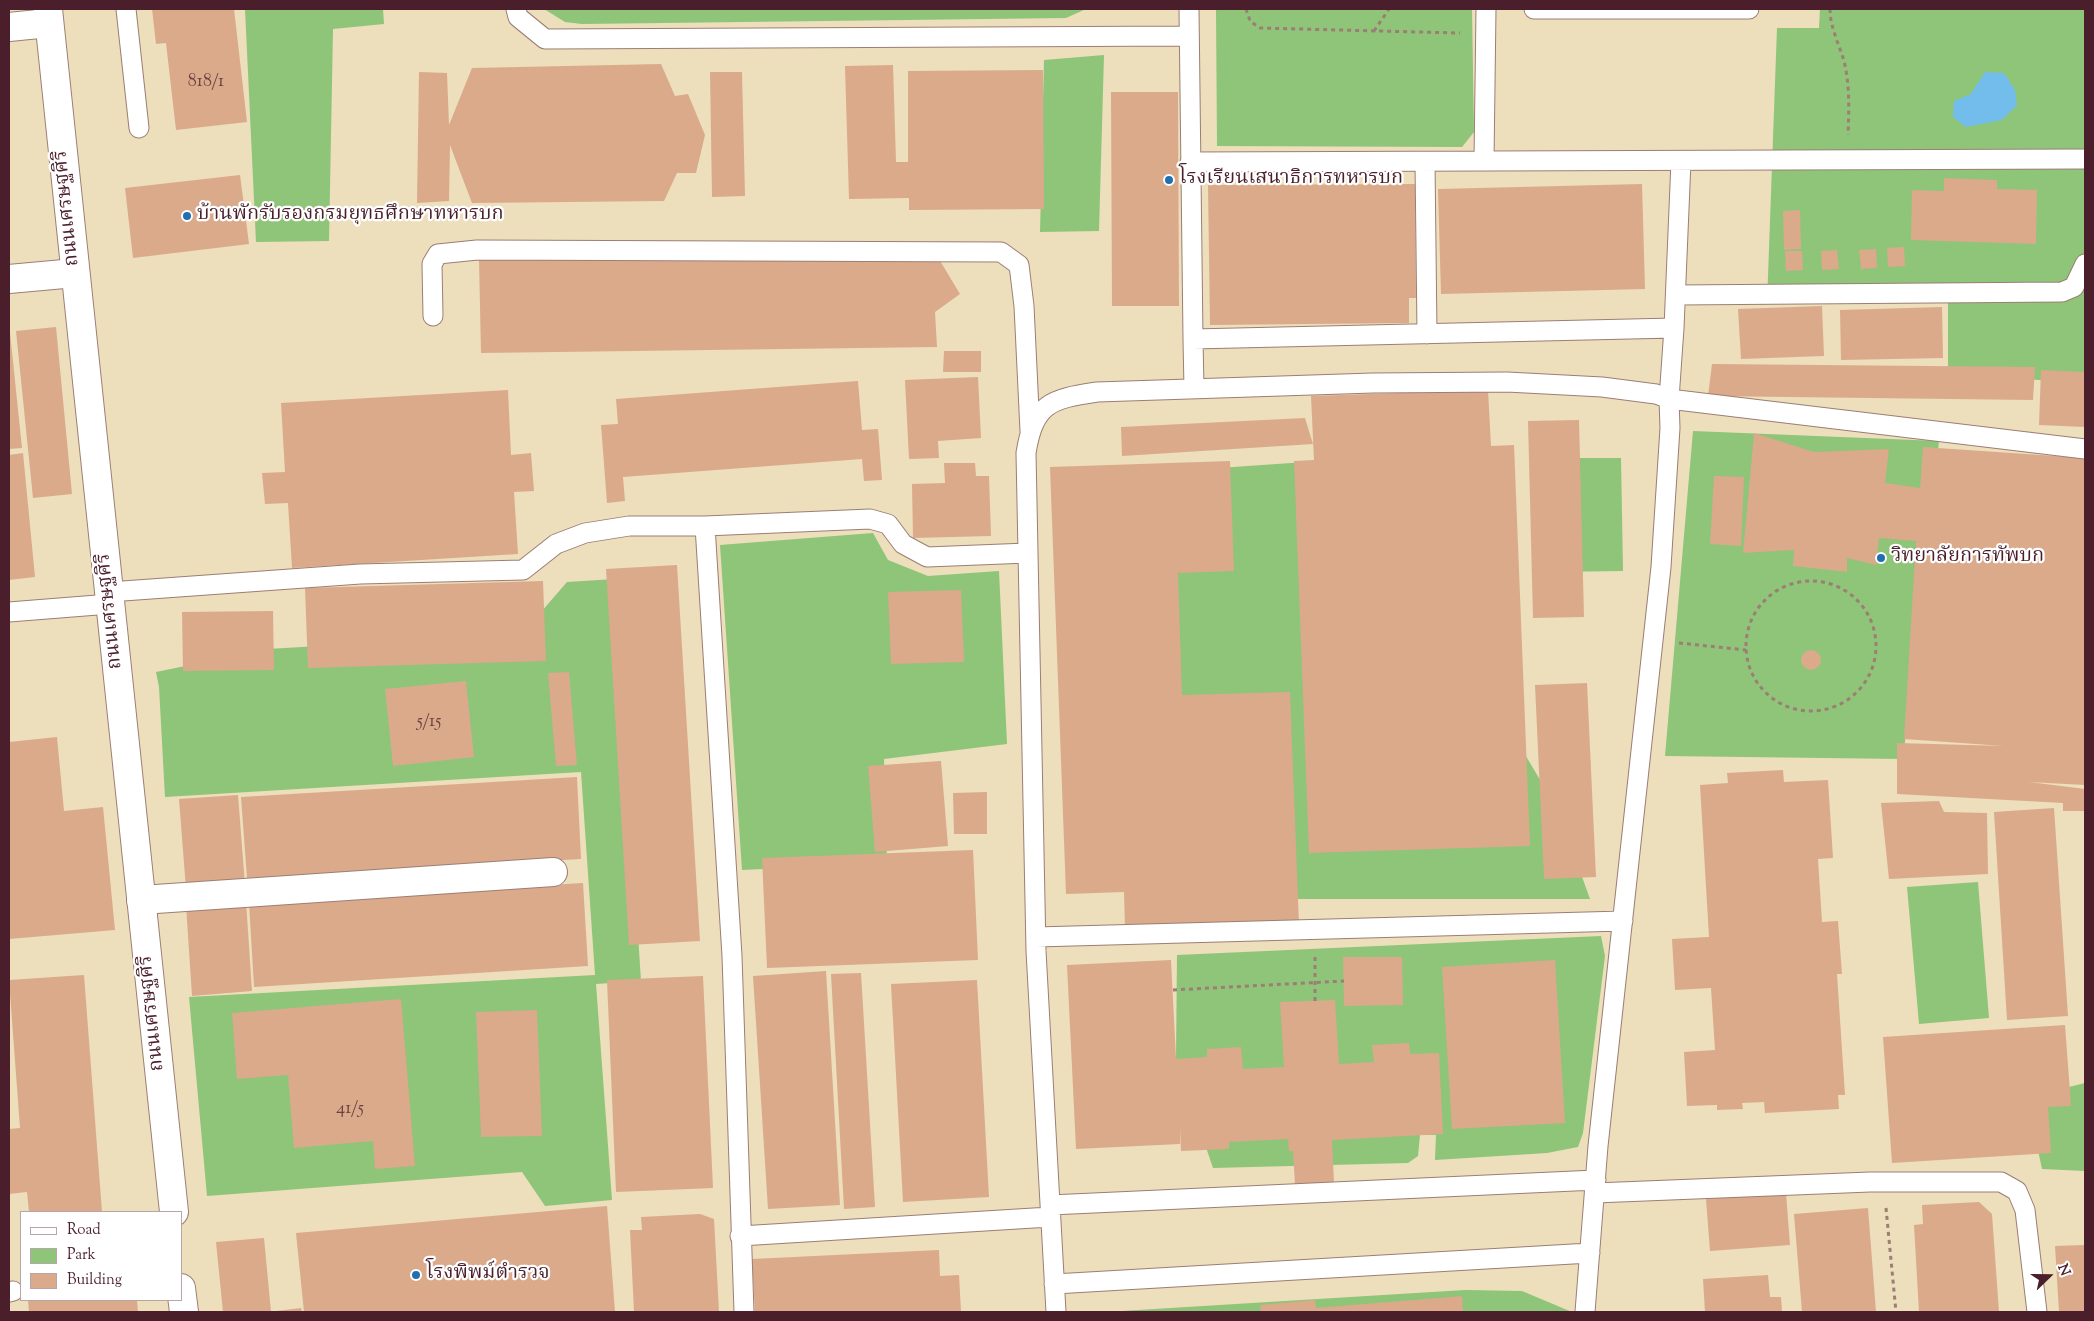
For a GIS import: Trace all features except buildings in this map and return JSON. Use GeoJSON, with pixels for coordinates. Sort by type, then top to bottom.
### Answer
{"type":"FeatureCollection","features":[{"type":"Feature","properties":{"kind":"street"},"geometry":{"type":"LineString","coordinates":[[9,27],[48,16]]}},
{"type":"Feature","properties":{"kind":"street","name":"ถนนเศรษฐศิริ"},"geometry":{"type":"LineString","coordinates":[[48,16],[174,1211]]}},
{"type":"Feature","properties":{"kind":"street"},"geometry":{"type":"LineString","coordinates":[[9,279],[75,272]]}},
{"type":"Feature","properties":{"kind":"street"},"geometry":{"type":"LineString","coordinates":[[141,900],[553,872]]}},
{"type":"Feature","properties":{"kind":"street"},"geometry":{"type":"LineString","coordinates":[[182,1296],[184,1312]]}},
{"type":"Feature","properties":{"kind":"lane"},"geometry":{"type":"LineString","coordinates":[[126,9],[139,128]]}},
{"type":"Feature","properties":{"kind":"lane"},"geometry":{"type":"LineString","coordinates":[[516,9],[518,17],[545,39],[1189,36]]}},
{"type":"Feature","properties":{"kind":"lane"},"geometry":{"type":"LineString","coordinates":[[1189,9],[1194,389]]}},
{"type":"Feature","properties":{"kind":"lane"},"geometry":{"type":"LineString","coordinates":[[1484,161],[1486,9]]}},
{"type":"Feature","properties":{"kind":"lane"},"geometry":{"type":"LineString","coordinates":[[1534,9],[1750,9]]}},
{"type":"Feature","properties":{"kind":"lane"},"geometry":{"type":"LineString","coordinates":[[1190,162],[2085,159]]}},
{"type":"Feature","properties":{"kind":"lane"},"geometry":{"type":"LineString","coordinates":[[1585,1312],[1623,921],[1662,557],[1670,428],[1669,399],[1676,295],[1681,161]]}},
{"type":"Feature","properties":{"kind":"lane"},"geometry":{"type":"LineString","coordinates":[[1425,162],[1427,334]]}},
{"type":"Feature","properties":{"kind":"lane"},"geometry":{"type":"LineString","coordinates":[[433,316],[432,264],[438,254],[477,250],[1001,252],[1019,265],[1024,306],[1030,431],[1026,453],[1036,937],[1056,1312]]}},
{"type":"Feature","properties":{"kind":"lane"},"geometry":{"type":"LineString","coordinates":[[1676,295],[2062,292],[2074,287],[2085,264]]}},
{"type":"Feature","properties":{"kind":"lane"},"geometry":{"type":"LineString","coordinates":[[1193,339],[1674,328]]}},
{"type":"Feature","properties":{"kind":"lane"},"geometry":{"type":"LineString","coordinates":[[1030,431],[1042,410],[1061,398],[1096,392],[1373,383],[1507,382],[1602,387],[1656,394],[1669,399],[2085,449]]}},
{"type":"Feature","properties":{"kind":"lane"},"geometry":{"type":"LineString","coordinates":[[9,612],[109,598],[360,574],[523,570],[556,544],[585,533],[629,526],[705,526],[870,519],[888,524],[903,544],[927,557],[1028,553]]}},
{"type":"Feature","properties":{"kind":"lane"},"geometry":{"type":"LineString","coordinates":[[705,526],[732,956],[744,1312]]}},
{"type":"Feature","properties":{"kind":"lane"},"geometry":{"type":"LineString","coordinates":[[1036,937],[1316,931],[1623,921]]}},
{"type":"Feature","properties":{"kind":"lane"},"geometry":{"type":"LineString","coordinates":[[740,1236],[1050,1211],[1596,1187],[1870,1182],[2001,1182],[2017,1191],[2025,1210],[2037,1312]]}},
{"type":"Feature","properties":{"kind":"lane"},"geometry":{"type":"LineString","coordinates":[[1054,1284],[1590,1252]]}},
{"type":"Feature","properties":{"kind":"path"},"geometry":{"type":"LineString","coordinates":[[1246,9],[1250,21],[1260,28],[1486,33]]}},
{"type":"Feature","properties":{"kind":"path"},"geometry":{"type":"LineString","coordinates":[[1374,31],[1389,9]]}},
{"type":"Feature","properties":{"kind":"path"},"geometry":{"type":"LineString","coordinates":[[1830,9],[1830,18],[1844,62],[1850,96],[1848,136]]}},
{"type":"Feature","properties":{"kind":"path"},"geometry":{"type":"LineString","coordinates":[[1810,580],[1831,583],[1850,592],[1860,602],[1874,627],[1877,647],[1873,669],[1862,688],[1844,703],[1824,710],[1802,711],[1780,704],[1763,690],[1751,671],[1746,650],[1748,628],[1757,609],[1772,593],[1790,584],[1810,580]]}},
{"type":"Feature","properties":{"kind":"path"},"geometry":{"type":"LineString","coordinates":[[1653,640],[1746,650]]}},
{"type":"Feature","properties":{"kind":"path"},"geometry":{"type":"LineString","coordinates":[[1315,1001],[1316,931]]}},
{"type":"Feature","properties":{"kind":"path"},"geometry":{"type":"LineString","coordinates":[[1173,990],[1344,981]]}},
{"type":"Feature","properties":{"kind":"path"},"geometry":{"type":"LineString","coordinates":[[1870,1182],[1886,1206],[1896,1312]]}},
{"type":"Feature","properties":{"kind":"green space"},"geometry":{"type":"Polygon","coordinates":[[[245,9],[383,9],[384,24],[333,29],[329,241],[256,242],[245,9]]]}},
{"type":"Feature","properties":{"kind":"green space"},"geometry":{"type":"Polygon","coordinates":[[[544,9],[1086,9],[1066,18],[582,24],[565,22],[544,9]]]}},
{"type":"Feature","properties":{"kind":"green space"},"geometry":{"type":"Polygon","coordinates":[[[1216,9],[1472,9],[1474,132],[1462,147],[1217,146],[1216,9]]]}},
{"type":"Feature","properties":{"kind":"green space"},"geometry":{"type":"Polygon","coordinates":[[[1820,9],[2085,9],[2085,383],[1948,374],[1948,302],[1767,304],[1777,28],[1819,28],[1820,9]]]}},
{"type":"Feature","properties":{"kind":"green space"},"geometry":{"type":"Polygon","coordinates":[[[1104,55],[1099,231],[1040,232],[1044,60],[1104,55]]]}},
{"type":"Feature","properties":{"kind":"green space"},"geometry":{"type":"Polygon","coordinates":[[[1693,431],[1939,441],[1903,759],[1665,756],[1693,431]]]}},
{"type":"Feature","properties":{"kind":"green space"},"geometry":{"type":"Polygon","coordinates":[[[1546,458],[1621,458],[1623,571],[1549,572],[1546,458]]]}},
{"type":"Feature","properties":{"kind":"green space"},"geometry":{"type":"Polygon","coordinates":[[[1349,459],[1558,810],[1590,899],[1192,899],[1161,472],[1349,459]]]}},
{"type":"Feature","properties":{"kind":"green space"},"geometry":{"type":"Polygon","coordinates":[[[873,533],[888,560],[928,576],[999,571],[1007,744],[884,759],[887,863],[742,870],[720,545],[873,533]]]}},
{"type":"Feature","properties":{"kind":"green space"},"geometry":{"type":"Polygon","coordinates":[[[615,579],[641,981],[596,984],[612,1200],[545,1206],[522,1172],[207,1196],[189,997],[595,975],[581,772],[165,797],[159,687],[156,672],[268,649],[522,634],[567,582],[615,579]]]}},
{"type":"Feature","properties":{"kind":"green space"},"geometry":{"type":"Polygon","coordinates":[[[1978,882],[1989,1018],[1919,1024],[1907,887],[1978,882]]]}},
{"type":"Feature","properties":{"kind":"green space"},"geometry":{"type":"Polygon","coordinates":[[[1601,936],[1605,956],[1583,1133],[1578,1147],[1547,1153],[1435,1160],[1436,1135],[1420,1135],[1418,1156],[1408,1163],[1213,1168],[1176,1059],[1177,955],[1601,936]]]}},
{"type":"Feature","properties":{"kind":"green space"},"geometry":{"type":"Polygon","coordinates":[[[2085,1083],[2085,1171],[2042,1169],[2034,1132],[2053,1091],[2085,1083]]]}},
{"type":"Feature","properties":{"kind":"green space"},"geometry":{"type":"Polygon","coordinates":[[[1465,1290],[1522,1291],[1572,1312],[1105,1312],[1465,1290]]]}},
{"type":"Feature","properties":{"kind":"water"},"geometry":{"type":"Polygon","coordinates":[[[1985,72],[2004,73],[2015,90],[2017,105],[2002,120],[1966,127],[1953,117],[1954,101],[1971,94],[1985,72]]]}},
{"type":"Feature","properties":{"kind":"place","name":"โรงเรียนเสนาธิการทหารบก"},"geometry":{"type":"Point","coordinates":[1169,180]}},
{"type":"Feature","properties":{"kind":"place","name":"บ้านพักรับรองกรมยุทธศึกษาทหารบก"},"geometry":{"type":"Point","coordinates":[187,216]}},
{"type":"Feature","properties":{"kind":"place","name":"วิทยาลัยการทัพบก"},"geometry":{"type":"Point","coordinates":[1881,558]}},
{"type":"Feature","properties":{"kind":"place","name":"โรงพิพม์ตำรวจ"},"geometry":{"type":"Point","coordinates":[416,1275]}}]}
